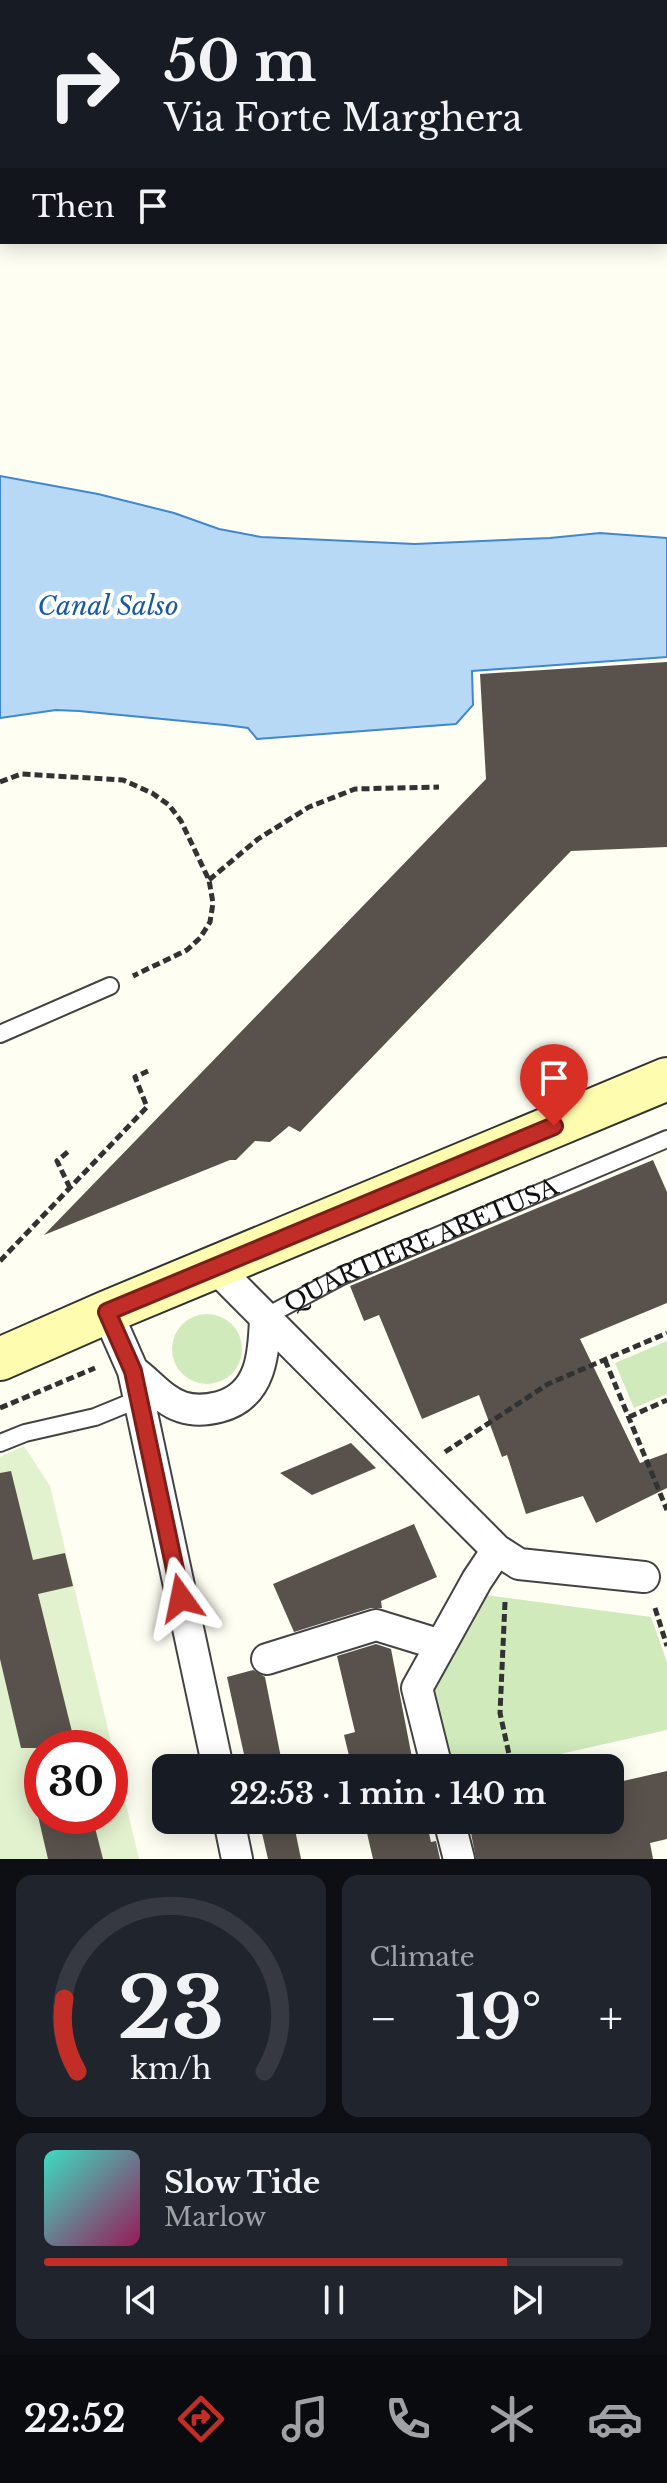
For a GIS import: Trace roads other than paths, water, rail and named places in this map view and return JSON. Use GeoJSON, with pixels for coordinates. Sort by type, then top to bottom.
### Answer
{"type":"FeatureCollection","features":[{"type":"Feature","properties":{"kind":"street"},"geometry":{"type":"LineString","coordinates":[[0,1359],[667,1079]]}},
{"type":"Feature","properties":{"kind":"street","name":"QUARTIERE ARETUSA"},"geometry":{"type":"LineString","coordinates":[[216,1268],[508,1557]]}},
{"type":"Feature","properties":{"kind":"street"},"geometry":{"type":"LineString","coordinates":[[107,1312],[132,1375],[215,1754]]}},
{"type":"Feature","properties":{"kind":"street","name":"QUARTIERE ARETUSA"},"geometry":{"type":"LineString","coordinates":[[132,1375],[150,1384],[165,1399],[184,1408],[205,1410],[226,1405],[242,1395],[255,1380],[262,1362],[265,1317]]}},
{"type":"Feature","properties":{"kind":"street"},"geometry":{"type":"LineString","coordinates":[[434,1754],[417,1688],[477,1580],[508,1557],[644,1577]]}},
{"type":"Feature","properties":{"kind":"street"},"geometry":{"type":"LineString","coordinates":[[267,1659],[376,1625],[441,1645]]}},
{"type":"Feature","properties":{"kind":"street"},"geometry":{"type":"LineString","coordinates":[[232,1834],[237,1859]]}},
{"type":"Feature","properties":{"kind":"street"},"geometry":{"type":"LineString","coordinates":[[453,1834],[459,1859]]}},
{"type":"Feature","properties":{"kind":"lane"},"geometry":{"type":"LineString","coordinates":[[0,1034],[110,986]]}},
{"type":"Feature","properties":{"kind":"lane","name":"QUARTIERE ARETUSA"},"geometry":{"type":"LineString","coordinates":[[265,1317],[342,1276],[667,1139]]}},
{"type":"Feature","properties":{"kind":"lane"},"geometry":{"type":"LineString","coordinates":[[0,1443],[25,1433],[95,1417],[132,1375]]}},
{"type":"Feature","properties":{"kind":"water","name":"Canal Salso"},"geometry":{"type":"Polygon","coordinates":[[[0,476],[98,494],[174,513],[219,529],[261,537],[415,544],[600,533],[667,538],[667,657],[472,671],[473,705],[456,724],[257,739],[248,728],[79,711],[56,710],[0,718],[0,476]]]}}]}
